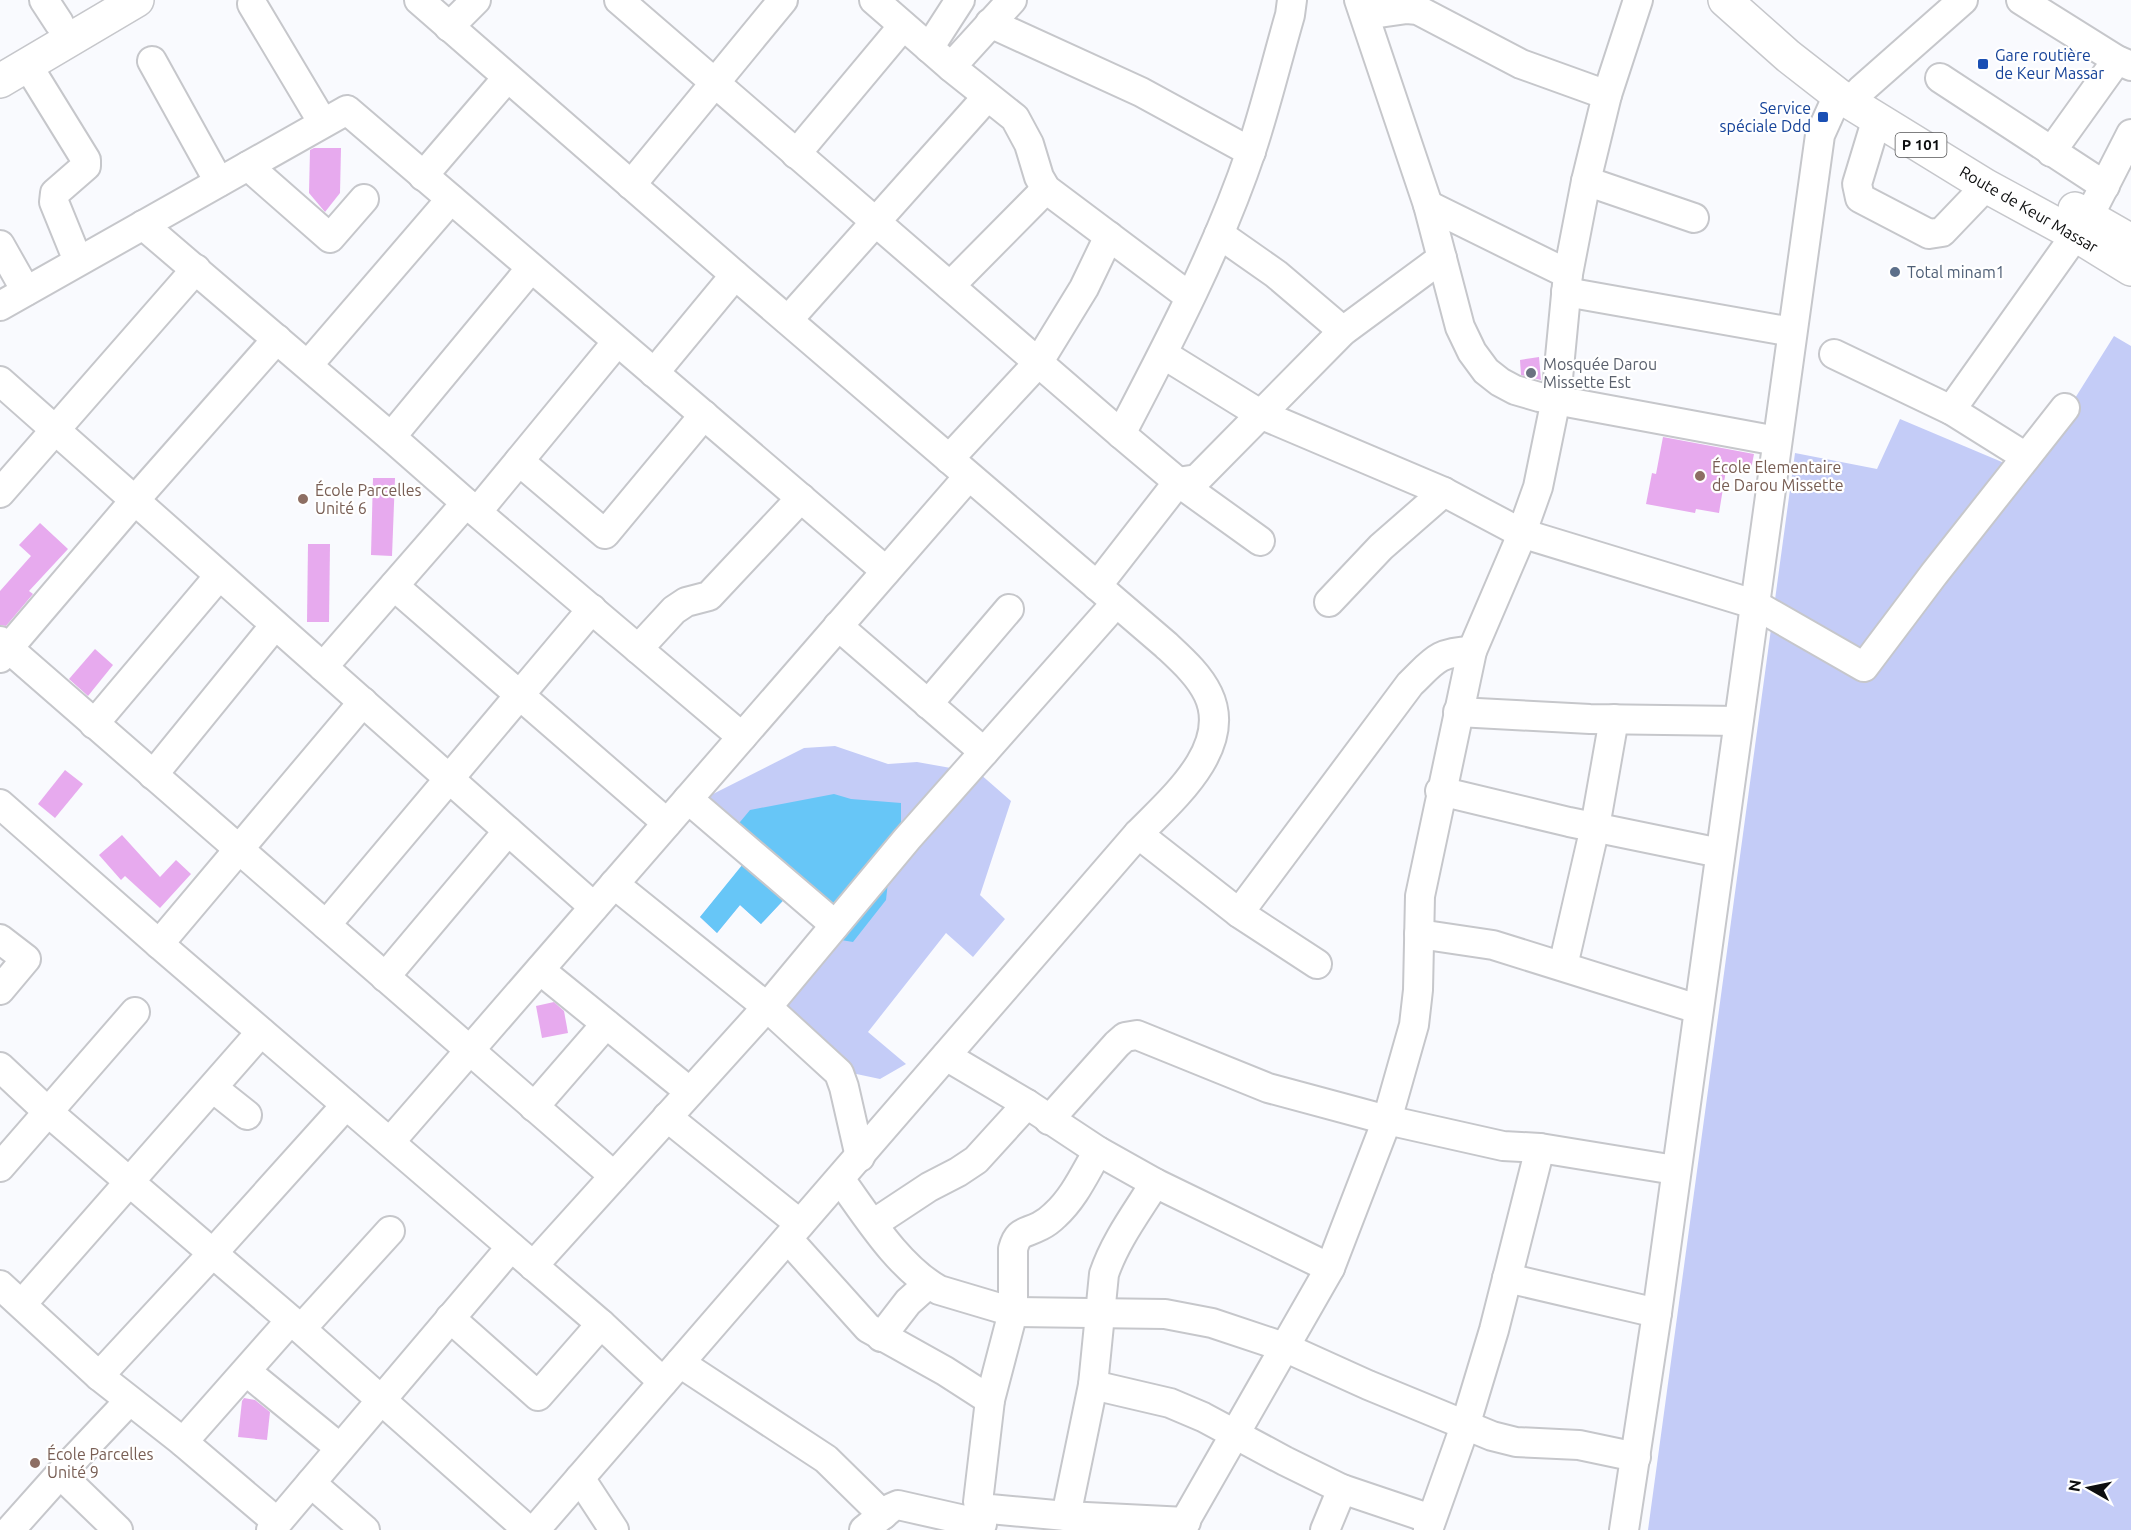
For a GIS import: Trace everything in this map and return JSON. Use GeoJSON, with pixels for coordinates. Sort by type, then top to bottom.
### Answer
{"type":"FeatureCollection","features":[{"type":"Feature","properties":{"kind":"main road"},"geometry":{"type":"LineString","coordinates":[[0,81],[52,11],[98,0]]}},
{"type":"Feature","properties":{"kind":"main road"},"geometry":{"type":"LineString","coordinates":[[14,61],[137,0]]}},
{"type":"Feature","properties":{"kind":"main road","name":"Route de Keur Massar"},"geometry":{"type":"LineString","coordinates":[[1725,0],[1788,56],[1850,92],[1986,161],[2083,226],[2131,269]]}},
{"type":"Feature","properties":{"kind":"main road","name":"Route de Keur Massar"},"geometry":{"type":"LineString","coordinates":[[1750,0],[1877,118],[1986,186],[2083,226],[2131,241]]}},
{"type":"Feature","properties":{"kind":"street"},"geometry":{"type":"LineString","coordinates":[[419,0],[958,468],[1107,594],[1190,669],[1208,693],[1213,711],[1211,742],[1204,759],[1183,788],[1138,834],[534,1530]]}},
{"type":"Feature","properties":{"kind":"street"},"geometry":{"type":"LineString","coordinates":[[449,27],[476,0]]}},
{"type":"Feature","properties":{"kind":"street"},"geometry":{"type":"LineString","coordinates":[[631,185],[783,0]]}},
{"type":"Feature","properties":{"kind":"street"},"geometry":{"type":"LineString","coordinates":[[874,0],[951,67],[1015,118],[1029,144],[1039,177],[1046,189],[1190,297]]}},
{"type":"Feature","properties":{"kind":"street"},"geometry":{"type":"LineString","coordinates":[[929,48],[959,0]]}},
{"type":"Feature","properties":{"kind":"street"},"geometry":{"type":"LineString","coordinates":[[951,67],[1012,0]]}},
{"type":"Feature","properties":{"kind":"street"},"geometry":{"type":"LineString","coordinates":[[1121,434],[1163,354],[1219,234],[1251,152],[1290,15],[1292,0]]}},
{"type":"Feature","properties":{"kind":"street"},"geometry":{"type":"LineString","coordinates":[[1,808],[601,1324],[671,1372],[826,1459],[874,1522],[891,1508],[902,1506],[984,1521],[1066,1516],[1183,1526],[1330,1268],[1387,1120],[1414,1026],[1418,990],[1420,896],[1440,791],[1472,651],[1538,487],[1556,399],[1567,283],[1586,181],[1607,95],[1638,0]]}},
{"type":"Feature","properties":{"kind":"street"},"geometry":{"type":"LineString","coordinates":[[1624,1530],[1657,1313],[1820,135],[1850,92],[1963,0]]}},
{"type":"Feature","properties":{"kind":"street"},"geometry":{"type":"LineString","coordinates":[[2021,0],[2124,63],[2051,152]]}},
{"type":"Feature","properties":{"kind":"street"},"geometry":{"type":"LineString","coordinates":[[626,2],[796,154],[1121,434],[1178,482],[1260,541]]}},
{"type":"Feature","properties":{"kind":"street"},"geometry":{"type":"LineString","coordinates":[[252,4],[323,123]]}},
{"type":"Feature","properties":{"kind":"street"},"geometry":{"type":"LineString","coordinates":[[1607,95],[1521,64],[1418,10],[1362,8],[1428,205],[1460,327],[1472,352],[1486,371],[1515,390],[1539,397],[1777,441]]}},
{"type":"Feature","properties":{"kind":"street"},"geometry":{"type":"LineString","coordinates":[[990,23],[1141,92],[1251,152]]}},
{"type":"Feature","properties":{"kind":"street"},"geometry":{"type":"LineString","coordinates":[[796,154],[903,26]]}},
{"type":"Feature","properties":{"kind":"street"},"geometry":{"type":"LineString","coordinates":[[14,61],[86,159],[86,166],[55,193],[54,202],[78,261]]}},
{"type":"Feature","properties":{"kind":"street"},"geometry":{"type":"LineString","coordinates":[[152,61],[219,182]]}},
{"type":"Feature","properties":{"kind":"street"},"geometry":{"type":"LineString","coordinates":[[423,176],[507,78]]}},
{"type":"Feature","properties":{"kind":"street"},"geometry":{"type":"LineString","coordinates":[[1940,78],[2105,186]]}},
{"type":"Feature","properties":{"kind":"street"},"geometry":{"type":"LineString","coordinates":[[788,320],[987,97]]}},
{"type":"Feature","properties":{"kind":"street"},"geometry":{"type":"LineString","coordinates":[[0,306],[347,110],[886,571]]}},
{"type":"Feature","properties":{"kind":"street"},"geometry":{"type":"LineString","coordinates":[[1877,118],[1857,184],[1860,198],[1929,234],[1936,234],[1942,232],[1986,186]]}},
{"type":"Feature","properties":{"kind":"street"},"geometry":{"type":"LineString","coordinates":[[1951,410],[2083,226],[2131,134]]}},
{"type":"Feature","properties":{"kind":"street"},"geometry":{"type":"LineString","coordinates":[[248,166],[330,238],[364,199]]}},
{"type":"Feature","properties":{"kind":"street"},"geometry":{"type":"LineString","coordinates":[[1586,181],[1694,218]]}},
{"type":"Feature","properties":{"kind":"street"},"geometry":{"type":"LineString","coordinates":[[950,286],[1046,189]]}},
{"type":"Feature","properties":{"kind":"street"},"geometry":{"type":"LineString","coordinates":[[308,365],[451,200]]}},
{"type":"Feature","properties":{"kind":"street"},"geometry":{"type":"LineString","coordinates":[[1428,205],[1567,283],[1792,332]]}},
{"type":"Feature","properties":{"kind":"street"},"geometry":{"type":"LineString","coordinates":[[143,225],[742,737]]}},
{"type":"Feature","properties":{"kind":"street"},"geometry":{"type":"LineString","coordinates":[[1219,234],[1276,274],[1343,331]]}},
{"type":"Feature","properties":{"kind":"street"},"geometry":{"type":"LineString","coordinates":[[390,1142],[886,571],[958,468],[1038,363],[1084,288],[1109,236]]}},
{"type":"Feature","properties":{"kind":"street"},"geometry":{"type":"LineString","coordinates":[[0,245],[26,291]]}},
{"type":"Feature","properties":{"kind":"street"},"geometry":{"type":"LineString","coordinates":[[533,1266],[767,1007],[907,839],[984,752],[1107,594],[1178,482],[1197,479],[1343,331],[1442,258]]}},
{"type":"Feature","properties":{"kind":"street"},"geometry":{"type":"LineString","coordinates":[[391,436],[531,268]]}},
{"type":"Feature","properties":{"kind":"street"},"geometry":{"type":"LineString","coordinates":[[0,493],[196,269]]}},
{"type":"Feature","properties":{"kind":"street"},"geometry":{"type":"LineString","coordinates":[[654,373],[735,275]]}},
{"type":"Feature","properties":{"kind":"street"},"geometry":{"type":"LineString","coordinates":[[277,339],[3,649],[239,849],[614,1176]]}},
{"type":"Feature","properties":{"kind":"street"},"geometry":{"type":"LineString","coordinates":[[323,667],[394,586],[519,461],[618,342]]}},
{"type":"Feature","properties":{"kind":"street"},"geometry":{"type":"LineString","coordinates":[[1163,354],[1260,414],[1443,492],[1521,532],[1754,604],[1864,667],[2065,408]]}},
{"type":"Feature","properties":{"kind":"street"},"geometry":{"type":"LineString","coordinates":[[1834,354],[1951,410],[2026,457]]}},
{"type":"Feature","properties":{"kind":"street"},"geometry":{"type":"LineString","coordinates":[[0,381],[594,907]]}},
{"type":"Feature","properties":{"kind":"street"},"geometry":{"type":"LineString","coordinates":[[519,461],[605,534],[704,415]]}},
{"type":"Feature","properties":{"kind":"street"},"geometry":{"type":"LineString","coordinates":[[1329,602],[1380,547],[1443,492]]}},
{"type":"Feature","properties":{"kind":"street"},"geometry":{"type":"LineString","coordinates":[[638,649],[674,610],[686,602],[709,596],[801,498]]}},
{"type":"Feature","properties":{"kind":"street"},"geometry":{"type":"LineString","coordinates":[[94,724],[219,576]]}},
{"type":"Feature","properties":{"kind":"street"},"geometry":{"type":"LineString","coordinates":[[394,586],[667,823]]}},
{"type":"Feature","properties":{"kind":"street"},"geometry":{"type":"LineString","coordinates":[[326,925],[592,609]]}},
{"type":"Feature","properties":{"kind":"street"},"geometry":{"type":"LineString","coordinates":[[928,704],[1009,609]]}},
{"type":"Feature","properties":{"kind":"street"},"geometry":{"type":"LineString","coordinates":[[153,775],[275,625]]}},
{"type":"Feature","properties":{"kind":"street"},"geometry":{"type":"LineString","coordinates":[[838,626],[984,752]]}},
{"type":"Feature","properties":{"kind":"street"},"geometry":{"type":"LineString","coordinates":[[1239,913],[1410,684],[1435,660],[1450,652],[1472,651]]}},
{"type":"Feature","properties":{"kind":"street"},"geometry":{"type":"LineString","coordinates":[[159,944],[363,702]]}},
{"type":"Feature","properties":{"kind":"street"},"geometry":{"type":"LineString","coordinates":[[1458,712],[1614,719],[1738,721]]}},
{"type":"Feature","properties":{"kind":"street"},"geometry":{"type":"LineString","coordinates":[[1563,966],[1595,827],[1614,719]]}},
{"type":"Feature","properties":{"kind":"street"},"geometry":{"type":"LineString","coordinates":[[1440,791],[1719,853]]}},
{"type":"Feature","properties":{"kind":"street"},"geometry":{"type":"LineString","coordinates":[[688,799],[836,925]]}},
{"type":"Feature","properties":{"kind":"street"},"geometry":{"type":"LineString","coordinates":[[385,977],[508,831]]}},
{"type":"Feature","properties":{"kind":"street"},"geometry":{"type":"LineString","coordinates":[[1138,834],[1239,913],[1317,964]]}},
{"type":"Feature","properties":{"kind":"street"},"geometry":{"type":"LineString","coordinates":[[614,884],[767,1007],[839,1073],[860,1157]]}},
{"type":"Feature","properties":{"kind":"street"},"geometry":{"type":"LineString","coordinates":[[1419,934],[1493,945],[1698,1009]]}},
{"type":"Feature","properties":{"kind":"street"},"geometry":{"type":"LineString","coordinates":[[0,939],[26,959],[0,990]]}},
{"type":"Feature","properties":{"kind":"street"},"geometry":{"type":"LineString","coordinates":[[540,970],[690,1092]]}},
{"type":"Feature","properties":{"kind":"street"},"geometry":{"type":"LineString","coordinates":[[0,1167],[135,1012]]}},
{"type":"Feature","properties":{"kind":"street"},"geometry":{"type":"LineString","coordinates":[[534,1107],[606,1024]]}},
{"type":"Feature","properties":{"kind":"street"},"geometry":{"type":"LineString","coordinates":[[22,1304],[261,1032]]}},
{"type":"Feature","properties":{"kind":"street"},"geometry":{"type":"LineString","coordinates":[[873,1224],[976,1160],[1038,1112],[1125,1037],[1133,1034],[1268,1088],[1387,1120],[1503,1146],[1540,1148],[1675,1170]]}},
{"type":"Feature","properties":{"kind":"street"},"geometry":{"type":"LineString","coordinates":[[946,1056],[1098,1151],[1155,1183],[1330,1268]]}},
{"type":"Feature","properties":{"kind":"street"},"geometry":{"type":"LineString","coordinates":[[0,1067],[48,1112],[296,1325],[528,1530]]}},
{"type":"Feature","properties":{"kind":"street"},"geometry":{"type":"LineString","coordinates":[[213,1088],[247,1115]]}},
{"type":"Feature","properties":{"kind":"street"},"geometry":{"type":"LineString","coordinates":[[99,1376],[346,1105]]}},
{"type":"Feature","properties":{"kind":"street"},"geometry":{"type":"LineString","coordinates":[[668,1117],[794,1232],[868,1328],[945,1371],[990,1400]]}},
{"type":"Feature","properties":{"kind":"street"},"geometry":{"type":"LineString","coordinates":[[1093,1385],[1170,1403],[1203,1417],[1342,1489],[1430,1524],[1465,1426],[1507,1278],[1540,1148]]}},
{"type":"Feature","properties":{"kind":"street"},"geometry":{"type":"LineString","coordinates":[[984,1521],[977,1499],[990,1400],[1013,1312],[1013,1249],[1016,1240],[1023,1232],[1039,1227],[1069,1200],[1098,1151]]}},
{"type":"Feature","properties":{"kind":"street"},"geometry":{"type":"LineString","coordinates":[[840,1179],[905,1262],[928,1284],[939,1290],[1013,1312],[1101,1315],[1165,1314],[1212,1323],[1284,1347],[1492,1436],[1516,1442],[1579,1445],[1636,1457]]}},
{"type":"Feature","properties":{"kind":"street"},"geometry":{"type":"LineString","coordinates":[[1066,1516],[1093,1385],[1104,1274],[1109,1259],[1155,1183]]}},
{"type":"Feature","properties":{"kind":"street"},"geometry":{"type":"LineString","coordinates":[[183,1442],[247,1372],[390,1231]]}},
{"type":"Feature","properties":{"kind":"street"},"geometry":{"type":"LineString","coordinates":[[0,1286],[99,1376],[183,1442],[274,1526],[511,1246]]}},
{"type":"Feature","properties":{"kind":"street"},"geometry":{"type":"LineString","coordinates":[[1507,1278],[1657,1313]]}},
{"type":"Feature","properties":{"kind":"street"},"geometry":{"type":"LineString","coordinates":[[881,1337],[908,1302],[928,1284]]}},
{"type":"Feature","properties":{"kind":"street"},"geometry":{"type":"LineString","coordinates":[[450,1318],[538,1396],[601,1324]]}},
{"type":"Feature","properties":{"kind":"street"},"geometry":{"type":"LineString","coordinates":[[247,1372],[340,1448]]}},
{"type":"Feature","properties":{"kind":"street"},"geometry":{"type":"LineString","coordinates":[[10,1530],[129,1401]]}},
{"type":"Feature","properties":{"kind":"street"},"geometry":{"type":"LineString","coordinates":[[60,1474],[118,1530]]}},
{"type":"Feature","properties":{"kind":"street"},"geometry":{"type":"LineString","coordinates":[[580,1478],[614,1530]]}},
{"type":"Feature","properties":{"kind":"street"},"geometry":{"type":"LineString","coordinates":[[310,1483],[365,1530]]}},
{"type":"Feature","properties":{"kind":"street"},"geometry":{"type":"LineString","coordinates":[[1324,1530],[1342,1489]]}},
{"type":"Feature","properties":{"kind":"shaded area"},"geometry":{"type":"Polygon","coordinates":[[[2114,336],[2131,346],[2131,1530],[1648,1530],[1795,453],[1877,469],[1900,419],[2028,473],[2114,336]]]}},
{"type":"Feature","properties":{"kind":"shaded area"},"geometry":{"type":"Polygon","coordinates":[[[835,746],[888,764],[917,762],[979,773],[1011,801],[980,895],[1005,919],[973,957],[946,933],[868,1032],[906,1064],[880,1079],[847,1072],[764,994],[829,923],[793,890],[761,924],[740,905],[717,933],[700,917],[748,859],[700,814],[709,796],[804,748],[835,746]]]}},
{"type":"Feature","properties":{"kind":"shaded area"},"geometry":{"type":"Polygon","coordinates":[[[834,794],[851,799],[901,803],[901,825],[890,864],[886,900],[853,942],[841,940],[793,890],[761,924],[740,905],[717,933],[700,917],[747,859],[734,846],[740,822],[750,810],[834,794]]]}},
{"type":"Feature","properties":{"kind":"building"},"geometry":{"type":"Polygon","coordinates":[[[341,148],[340,193],[325,212],[309,193],[310,150],[341,148]]]}},
{"type":"Feature","properties":{"kind":"building","name":"Mosquée Darou Missette Est"},"geometry":{"type":"Polygon","coordinates":[[[1539,357],[1541,380],[1521,375],[1520,360],[1539,357]]]}},
{"type":"Feature","properties":{"kind":"building"},"geometry":{"type":"Polygon","coordinates":[[[1663,437],[1754,454],[1750,474],[1726,470],[1719,513],[1696,509],[1695,513],[1646,504],[1652,473],[1656,474],[1663,437]]]}},
{"type":"Feature","properties":{"kind":"building"},"geometry":{"type":"Polygon","coordinates":[[[373,478],[395,478],[392,556],[371,555],[373,478]]]}},
{"type":"Feature","properties":{"kind":"building"},"geometry":{"type":"Polygon","coordinates":[[[40,523],[68,549],[29,591],[33,594],[6,626],[0,625],[0,591],[31,556],[19,545],[40,523]]]}},
{"type":"Feature","properties":{"kind":"building"},"geometry":{"type":"Polygon","coordinates":[[[308,544],[330,544],[329,622],[307,622],[308,544]]]}},
{"type":"Feature","properties":{"kind":"building"},"geometry":{"type":"Polygon","coordinates":[[[95,649],[113,665],[88,696],[69,679],[95,649]]]}},
{"type":"Feature","properties":{"kind":"building"},"geometry":{"type":"Polygon","coordinates":[[[65,770],[83,784],[55,818],[38,804],[65,770]]]}},
{"type":"Feature","properties":{"kind":"building"},"geometry":{"type":"Polygon","coordinates":[[[122,835],[160,877],[176,860],[191,874],[160,908],[125,876],[121,880],[99,855],[122,835]]]}},
{"type":"Feature","properties":{"kind":"building"},"geometry":{"type":"Polygon","coordinates":[[[554,1002],[564,1011],[568,1033],[542,1038],[536,1006],[554,1002]]]}},
{"type":"Feature","properties":{"kind":"building"},"geometry":{"type":"Polygon","coordinates":[[[244,1398],[255,1400],[270,1412],[267,1440],[238,1437],[244,1398]]]}},
{"type":"Feature","properties":{"kind":"place","name":"Gare routière de Keur Massar"},"geometry":{"type":"Point","coordinates":[1983,64]}},
{"type":"Feature","properties":{"kind":"place","name":"Service spéciale Ddd"},"geometry":{"type":"Point","coordinates":[1823,117]}},
{"type":"Feature","properties":{"kind":"place","name":"Total minam1"},"geometry":{"type":"Point","coordinates":[1895,272]}},
{"type":"Feature","properties":{"kind":"place","name":"Mosquée Darou Missette Est"},"geometry":{"type":"Point","coordinates":[1531,373]}},
{"type":"Feature","properties":{"kind":"place","name":"École Elementaire de Darou Missette"},"geometry":{"type":"Point","coordinates":[1700,476]}},
{"type":"Feature","properties":{"kind":"place","name":"École Parcelles Unité 6"},"geometry":{"type":"Point","coordinates":[303,499]}},
{"type":"Feature","properties":{"kind":"place","name":"École Parcelles Unité 9"},"geometry":{"type":"Point","coordinates":[35,1463]}}]}
